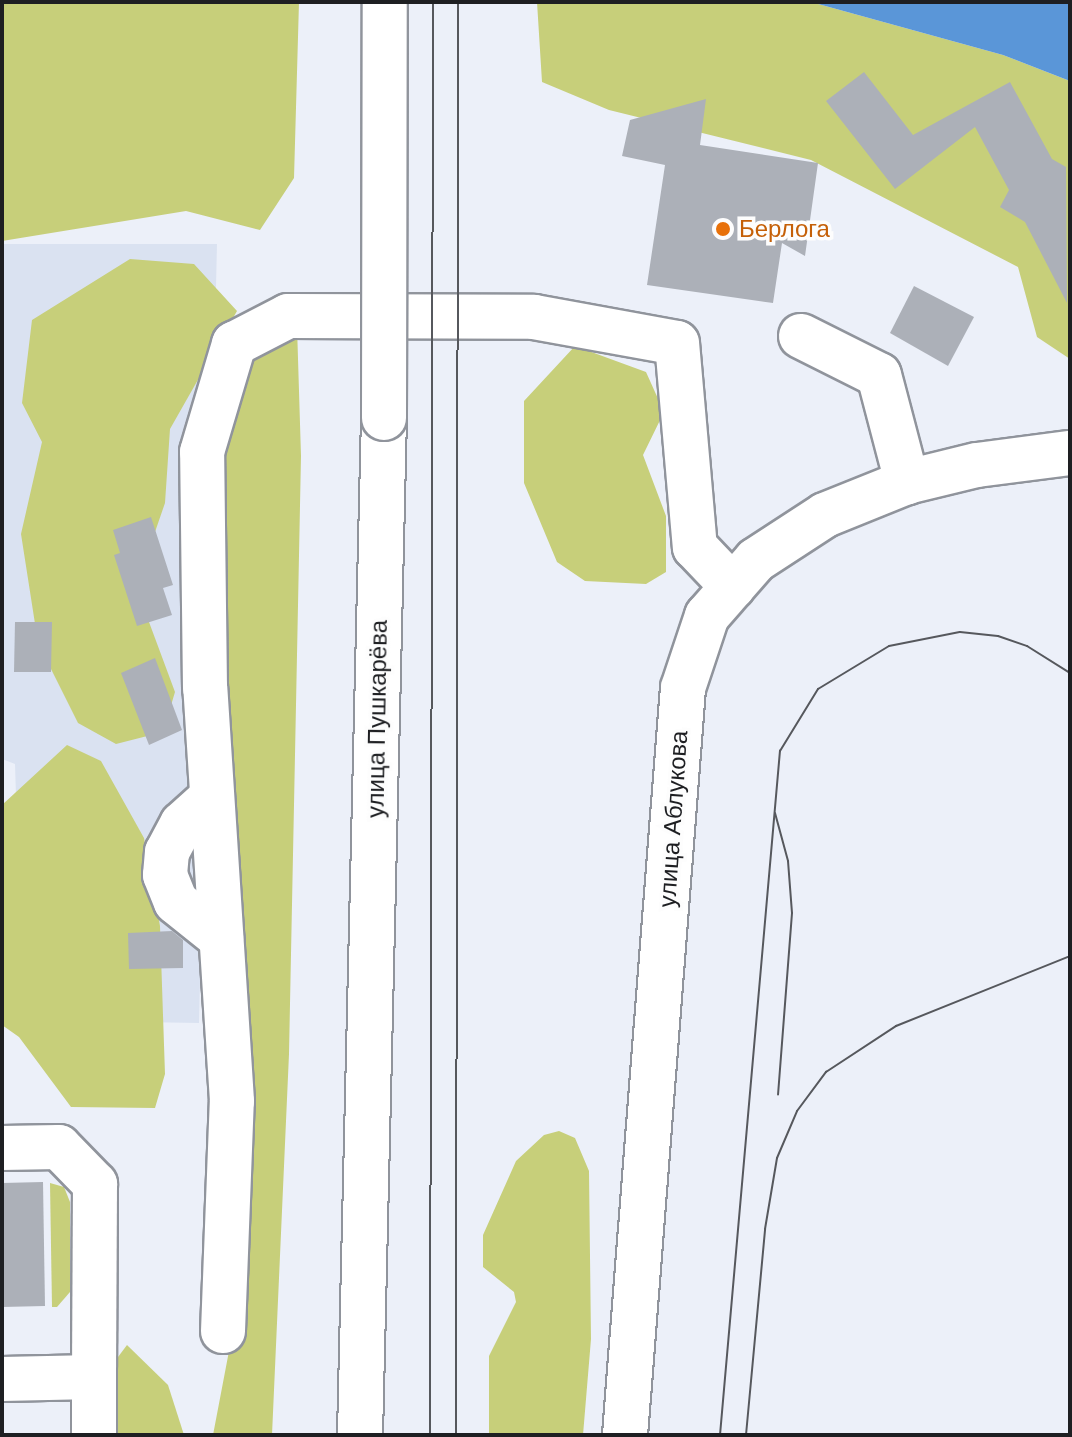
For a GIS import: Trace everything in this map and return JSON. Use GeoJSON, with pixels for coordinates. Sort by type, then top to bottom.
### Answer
{"type":"FeatureCollection","features":[{"type":"Feature","properties":{"kind":"main road","name":"улица Пушкарёва"},"geometry":{"type":"LineString","coordinates":[[360,1435],[384,418],[385,2]]}},
{"type":"Feature","properties":{"kind":"main road"},"geometry":{"type":"LineString","coordinates":[[223,1331],[232,1101],[221,938],[176,902],[165,875],[167,852],[182,824],[212,797],[202,452],[234,344],[288,316],[534,317],[677,343],[695,547],[733,587]]}},
{"type":"Feature","properties":{"kind":"main road"},"geometry":{"type":"LineString","coordinates":[[801,336],[879,375],[907,482]]}},
{"type":"Feature","properties":{"kind":"main road","name":"улица Аблукова"},"geometry":{"type":"LineString","coordinates":[[625,1435],[683,688],[707,616],[756,560],[825,515],[907,482],[977,465],[1070,453]]}},
{"type":"Feature","properties":{"kind":"main road"},"geometry":{"type":"LineString","coordinates":[[2,1148],[59,1147],[95,1184],[94,1435]]}},
{"type":"Feature","properties":{"kind":"main road"},"geometry":{"type":"LineString","coordinates":[[2,1379],[94,1377]]}},
{"type":"Feature","properties":{"kind":"shaded area"},"geometry":{"type":"Polygon","coordinates":[[[2,244],[217,244],[199,1023],[23,1020],[15,764],[2,759],[2,244]]]}},
{"type":"Feature","properties":{"kind":"green space"},"geometry":{"type":"Polygon","coordinates":[[[2,2],[299,2],[294,178],[260,230],[186,211],[2,241],[2,2]]]}},
{"type":"Feature","properties":{"kind":"green space"},"geometry":{"type":"Polygon","coordinates":[[[537,2],[811,2],[1003,55],[1070,81],[1070,359],[1037,337],[1018,267],[811,160],[609,110],[542,82],[537,2]]]}},
{"type":"Feature","properties":{"kind":"green space"},"geometry":{"type":"Polygon","coordinates":[[[130,259],[194,264],[237,311],[170,429],[165,503],[136,587],[175,692],[163,732],[116,744],[78,723],[38,643],[21,534],[42,442],[22,403],[32,320],[130,259]]]}},
{"type":"Feature","properties":{"kind":"green space"},"geometry":{"type":"Polygon","coordinates":[[[297,326],[301,456],[289,1054],[272,1435],[213,1435],[233,1330],[206,478],[230,373],[297,326]]]}},
{"type":"Feature","properties":{"kind":"green space"},"geometry":{"type":"Polygon","coordinates":[[[575,346],[646,372],[664,412],[643,455],[666,516],[666,572],[646,584],[585,581],[557,562],[524,483],[524,401],[575,346]]]}},
{"type":"Feature","properties":{"kind":"green space"},"geometry":{"type":"Polygon","coordinates":[[[67,745],[101,761],[144,838],[160,926],[165,1074],[155,1108],[71,1107],[19,1037],[2,1025],[2,805],[67,745]]]}},
{"type":"Feature","properties":{"kind":"green space"},"geometry":{"type":"Polygon","coordinates":[[[559,1131],[575,1138],[589,1171],[591,1339],[583,1435],[489,1435],[489,1356],[516,1302],[514,1292],[483,1267],[483,1235],[516,1161],[544,1135],[559,1131]]]}},
{"type":"Feature","properties":{"kind":"green space"},"geometry":{"type":"Polygon","coordinates":[[[50,1183],[64,1187],[70,1202],[70,1292],[57,1307],[52,1307],[50,1183]]]}},
{"type":"Feature","properties":{"kind":"green space"},"geometry":{"type":"Polygon","coordinates":[[[127,1345],[168,1385],[184,1435],[118,1435],[118,1357],[127,1345]]]}},
{"type":"Feature","properties":{"kind":"water"},"geometry":{"type":"Polygon","coordinates":[[[811,2],[1070,2],[1070,81],[1003,55],[811,2]]]}},
{"type":"Feature","properties":{"kind":"building"},"geometry":{"type":"Polygon","coordinates":[[[864,72],[913,135],[1010,82],[1052,159],[1066,167],[1067,303],[1025,222],[1000,207],[1009,190],[975,127],[895,189],[826,101],[864,72]]]}},
{"type":"Feature","properties":{"kind":"building"},"geometry":{"type":"Polygon","coordinates":[[[706,99],[700,145],[818,163],[805,256],[782,243],[773,303],[647,285],[665,165],[622,156],[630,120],[706,99]]]}},
{"type":"Feature","properties":{"kind":"building"},"geometry":{"type":"Polygon","coordinates":[[[914,286],[974,317],[948,366],[890,333],[914,286]]]}},
{"type":"Feature","properties":{"kind":"building"},"geometry":{"type":"Polygon","coordinates":[[[151,517],[173,585],[163,588],[172,615],[137,626],[114,555],[120,553],[113,530],[151,517]]]}},
{"type":"Feature","properties":{"kind":"building"},"geometry":{"type":"Polygon","coordinates":[[[15,622],[52,622],[51,672],[14,672],[15,622]]]}},
{"type":"Feature","properties":{"kind":"building"},"geometry":{"type":"Polygon","coordinates":[[[155,658],[182,730],[149,745],[121,673],[155,658]]]}},
{"type":"Feature","properties":{"kind":"building"},"geometry":{"type":"Polygon","coordinates":[[[172,931],[183,940],[183,968],[129,969],[128,933],[172,931]]]}},
{"type":"Feature","properties":{"kind":"building"},"geometry":{"type":"Polygon","coordinates":[[[43,1182],[45,1306],[2,1307],[2,1183],[43,1182]]]}},
{"type":"Feature","properties":{"kind":"tram line"},"geometry":{"type":"LineString","coordinates":[[430,1435],[433,2]]}},
{"type":"Feature","properties":{"kind":"tram line"},"geometry":{"type":"LineString","coordinates":[[456,1435],[458,2]]}},
{"type":"Feature","properties":{"kind":"tram line"},"geometry":{"type":"LineString","coordinates":[[720,1435],[780,751],[818,689],[889,646],[960,632],[998,636],[1027,646],[1070,673]]}},
{"type":"Feature","properties":{"kind":"tram line"},"geometry":{"type":"LineString","coordinates":[[775,813],[788,861],[792,913],[778,1094]]}},
{"type":"Feature","properties":{"kind":"tram line"},"geometry":{"type":"LineString","coordinates":[[746,1435],[765,1229],[777,1158],[797,1111],[826,1072],[896,1026],[1070,956]]}},
{"type":"Feature","properties":{"kind":"place","name":"Берлога"},"geometry":{"type":"Point","coordinates":[723,229]}}]}
